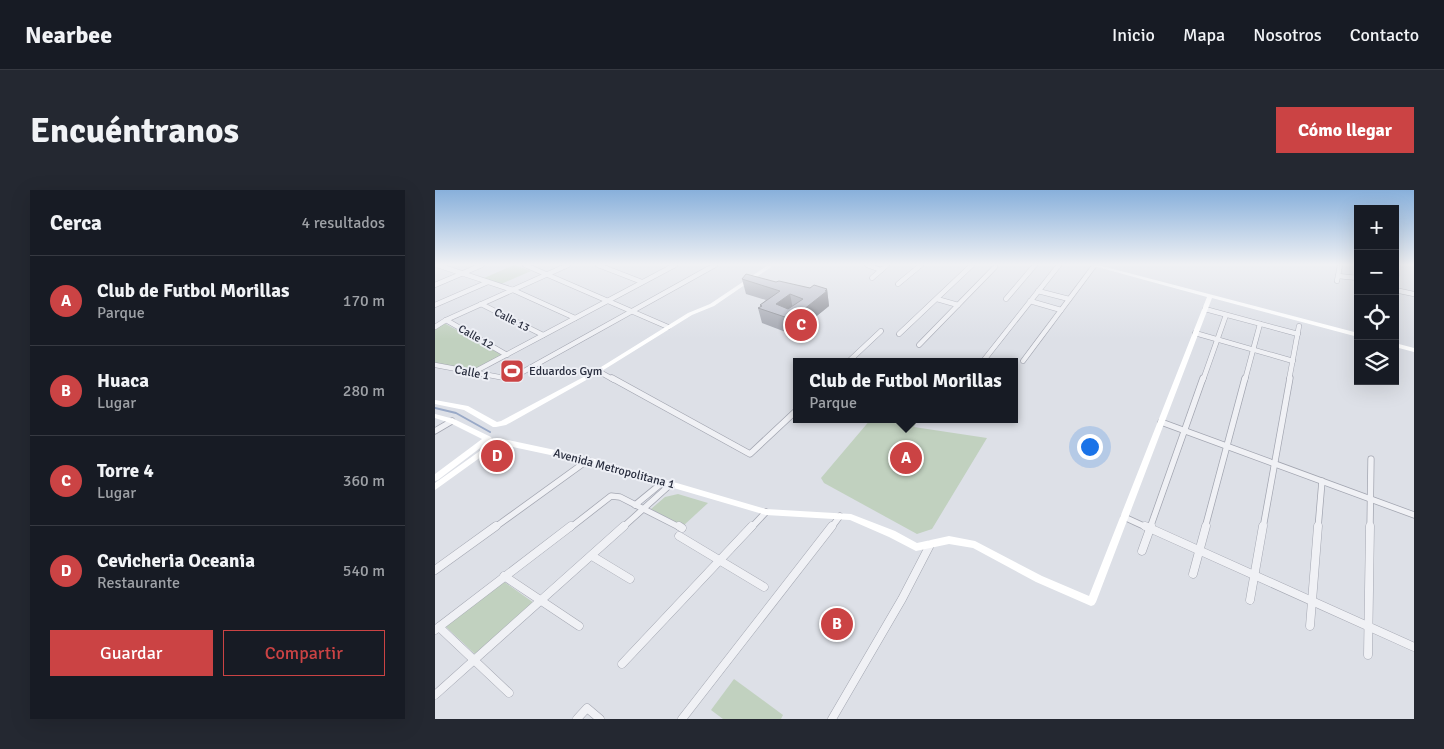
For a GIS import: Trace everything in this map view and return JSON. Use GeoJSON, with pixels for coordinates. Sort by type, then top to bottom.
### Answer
{"type":"FeatureCollection","features":[{"type":"Feature","properties":{"kind":"street"},"geometry":{"type":"LineString","coordinates":[[435,305],[470,290]]}},
{"type":"Feature","properties":{"kind":"street"},"geometry":{"type":"LineString","coordinates":[[435,327],[446,320],[513,290],[575,318]]}},
{"type":"Feature","properties":{"kind":"street"},"geometry":{"type":"LineString","coordinates":[[582,290],[668,328]]}},
{"type":"Feature","properties":{"kind":"street"},"geometry":{"type":"LineString","coordinates":[[473,373],[628,290]]}},
{"type":"Feature","properties":{"kind":"street"},"geometry":{"type":"LineString","coordinates":[[631,312],[671,290]]}},
{"type":"Feature","properties":{"kind":"street"},"geometry":{"type":"LineString","coordinates":[[435,402],[466,408],[496,425],[503,423],[598,371],[690,314],[712,305],[735,290]]}},
{"type":"Feature","properties":{"kind":"street"},"geometry":{"type":"LineString","coordinates":[[899,334],[947,290]]}},
{"type":"Feature","properties":{"kind":"street"},"geometry":{"type":"LineString","coordinates":[[919,344],[973,290]]}},
{"type":"Feature","properties":{"kind":"street"},"geometry":{"type":"LineString","coordinates":[[1005,299],[1013,290]]}},
{"type":"Feature","properties":{"kind":"street"},"geometry":{"type":"LineString","coordinates":[[1023,361],[1076,290]]}},
{"type":"Feature","properties":{"kind":"street"},"geometry":{"type":"LineString","coordinates":[[1186,290],[1354,334]]}},
{"type":"Feature","properties":{"kind":"street"},"geometry":{"type":"LineString","coordinates":[[986,358],[1039,291],[1069,300]]}},
{"type":"Feature","properties":{"kind":"street"},"geometry":{"type":"LineString","coordinates":[[1399,291],[1414,294]]}},
{"type":"Feature","properties":{"kind":"street"},"geometry":{"type":"LineString","coordinates":[[1210,296],[1124,517],[1414,647]]}},
{"type":"Feature","properties":{"kind":"street"},"geometry":{"type":"LineString","coordinates":[[937,299],[958,305]]}},
{"type":"Feature","properties":{"kind":"street"},"geometry":{"type":"LineString","coordinates":[[1030,302],[1061,310]]}},
{"type":"Feature","properties":{"kind":"street","name":"Calle 13"},"geometry":{"type":"LineString","coordinates":[[481,304],[543,335]]}},
{"type":"Feature","properties":{"kind":"street"},"geometry":{"type":"LineString","coordinates":[[1205,309],[1297,334]]}},
{"type":"Feature","properties":{"kind":"street","name":"Calle 1"},"geometry":{"type":"LineString","coordinates":[[435,365],[510,379],[631,312]]}},
{"type":"Feature","properties":{"kind":"street"},"geometry":{"type":"LineString","coordinates":[[1143,551],[1226,314]]}},
{"type":"Feature","properties":{"kind":"street","name":"Calle 12"},"geometry":{"type":"LineString","coordinates":[[446,320],[507,354]]}},
{"type":"Feature","properties":{"kind":"street"},"geometry":{"type":"LineString","coordinates":[[1193,574],[1260,324]]}},
{"type":"Feature","properties":{"kind":"street"},"geometry":{"type":"LineString","coordinates":[[1250,600],[1299,326]]}},
{"type":"Feature","properties":{"kind":"street"},"geometry":{"type":"LineString","coordinates":[[852,358],[881,331]]}},
{"type":"Feature","properties":{"kind":"street"},"geometry":{"type":"LineString","coordinates":[[1195,333],[1293,361]]}},
{"type":"Feature","properties":{"kind":"street"},"geometry":{"type":"LineString","coordinates":[[1399,346],[1414,350]]}},
{"type":"Feature","properties":{"kind":"street"},"geometry":{"type":"LineString","coordinates":[[598,371],[750,454],[793,414]]}},
{"type":"Feature","properties":{"kind":"street","name":"Avenida Metropolitana 1"},"geometry":{"type":"LineString","coordinates":[[435,416],[452,421],[488,439],[589,460],[766,512],[851,517],[916,547],[949,540],[975,545],[1091,602],[1124,517]]}},
{"type":"Feature","properties":{"kind":"street"},"geometry":{"type":"LineString","coordinates":[[435,431],[452,421]]}},
{"type":"Feature","properties":{"kind":"street"},"geometry":{"type":"LineString","coordinates":[[1161,422],[1414,515]]}},
{"type":"Feature","properties":{"kind":"street"},"geometry":{"type":"LineString","coordinates":[[435,478],[488,439]]}},
{"type":"Feature","properties":{"kind":"street"},"geometry":{"type":"LineString","coordinates":[[435,487],[498,441]]}},
{"type":"Feature","properties":{"kind":"street"},"geometry":{"type":"LineString","coordinates":[[1368,655],[1371,458]]}},
{"type":"Feature","properties":{"kind":"street"},"geometry":{"type":"LineString","coordinates":[[435,570],[589,460]]}},
{"type":"Feature","properties":{"kind":"street"},"geometry":{"type":"LineString","coordinates":[[1310,626],[1321,481]]}},
{"type":"Feature","properties":{"kind":"street"},"geometry":{"type":"LineString","coordinates":[[635,505],[663,482]]}},
{"type":"Feature","properties":{"kind":"street"},"geometry":{"type":"LineString","coordinates":[[435,695],[671,484]]}},
{"type":"Feature","properties":{"kind":"street"},"geometry":{"type":"LineString","coordinates":[[509,693],[437,628],[607,498],[616,496],[682,528]]}},
{"type":"Feature","properties":{"kind":"street"},"geometry":{"type":"LineString","coordinates":[[622,664],[766,512]]}},
{"type":"Feature","properties":{"kind":"street"},"geometry":{"type":"LineString","coordinates":[[682,719],[840,516]]}},
{"type":"Feature","properties":{"kind":"street"},"geometry":{"type":"LineString","coordinates":[[679,536],[764,586]]}},
{"type":"Feature","properties":{"kind":"street"},"geometry":{"type":"LineString","coordinates":[[832,719],[902,599],[930,545]]}},
{"type":"Feature","properties":{"kind":"street"},"geometry":{"type":"LineString","coordinates":[[592,556],[630,578]]}},
{"type":"Feature","properties":{"kind":"street"},"geometry":{"type":"LineString","coordinates":[[504,576],[579,626]]}},
{"type":"Feature","properties":{"kind":"street"},"geometry":{"type":"LineString","coordinates":[[577,719],[587,708],[600,719]]}},
{"type":"Feature","properties":{"kind":"green space"},"geometry":{"type":"Polygon","coordinates":[[[444,323],[502,355],[471,371],[435,363],[435,329],[444,323]]]}},
{"type":"Feature","properties":{"kind":"green space"},"geometry":{"type":"Polygon","coordinates":[[[868,423],[916,423],[914,427],[987,438],[932,529],[917,534],[824,483],[821,478],[868,423]]]}},
{"type":"Feature","properties":{"kind":"green space"},"geometry":{"type":"Polygon","coordinates":[[[678,494],[708,503],[683,526],[651,509],[665,497],[678,494]]]}},
{"type":"Feature","properties":{"kind":"green space"},"geometry":{"type":"Polygon","coordinates":[[[503,581],[534,603],[476,655],[445,626],[503,581]]]}},
{"type":"Feature","properties":{"kind":"green space"},"geometry":{"type":"Polygon","coordinates":[[[734,679],[783,715],[781,719],[723,719],[711,710],[734,679]]]}},
{"type":"Feature","properties":{"kind":"building"},"geometry":{"type":"Polygon","coordinates":[[[776,290],[827,291],[794,317],[788,318],[758,308],[780,291],[776,290]],[[790,294],[776,304],[788,309],[803,299],[790,294]]]}},
{"type":"Feature","properties":{"kind":"waterway"},"geometry":{"type":"LineString","coordinates":[[435,408],[456,413],[490,432]]}},
{"type":"Feature","properties":{"kind":"place","name":"Torre 4"},"geometry":{"type":"Point","coordinates":[801,325]}},
{"type":"Feature","properties":{"kind":"place","name":"Eduardos Gym"},"geometry":{"type":"Point","coordinates":[512,371]}},
{"type":"Feature","properties":{"kind":"place","name":"Cevicheria Oceania"},"geometry":{"type":"Point","coordinates":[497,456]}},
{"type":"Feature","properties":{"kind":"place","name":"Club de Futbol Morillas"},"geometry":{"type":"Point","coordinates":[906,458]}},
{"type":"Feature","properties":{"kind":"place","name":"Huaca"},"geometry":{"type":"Point","coordinates":[837,624]}}]}
